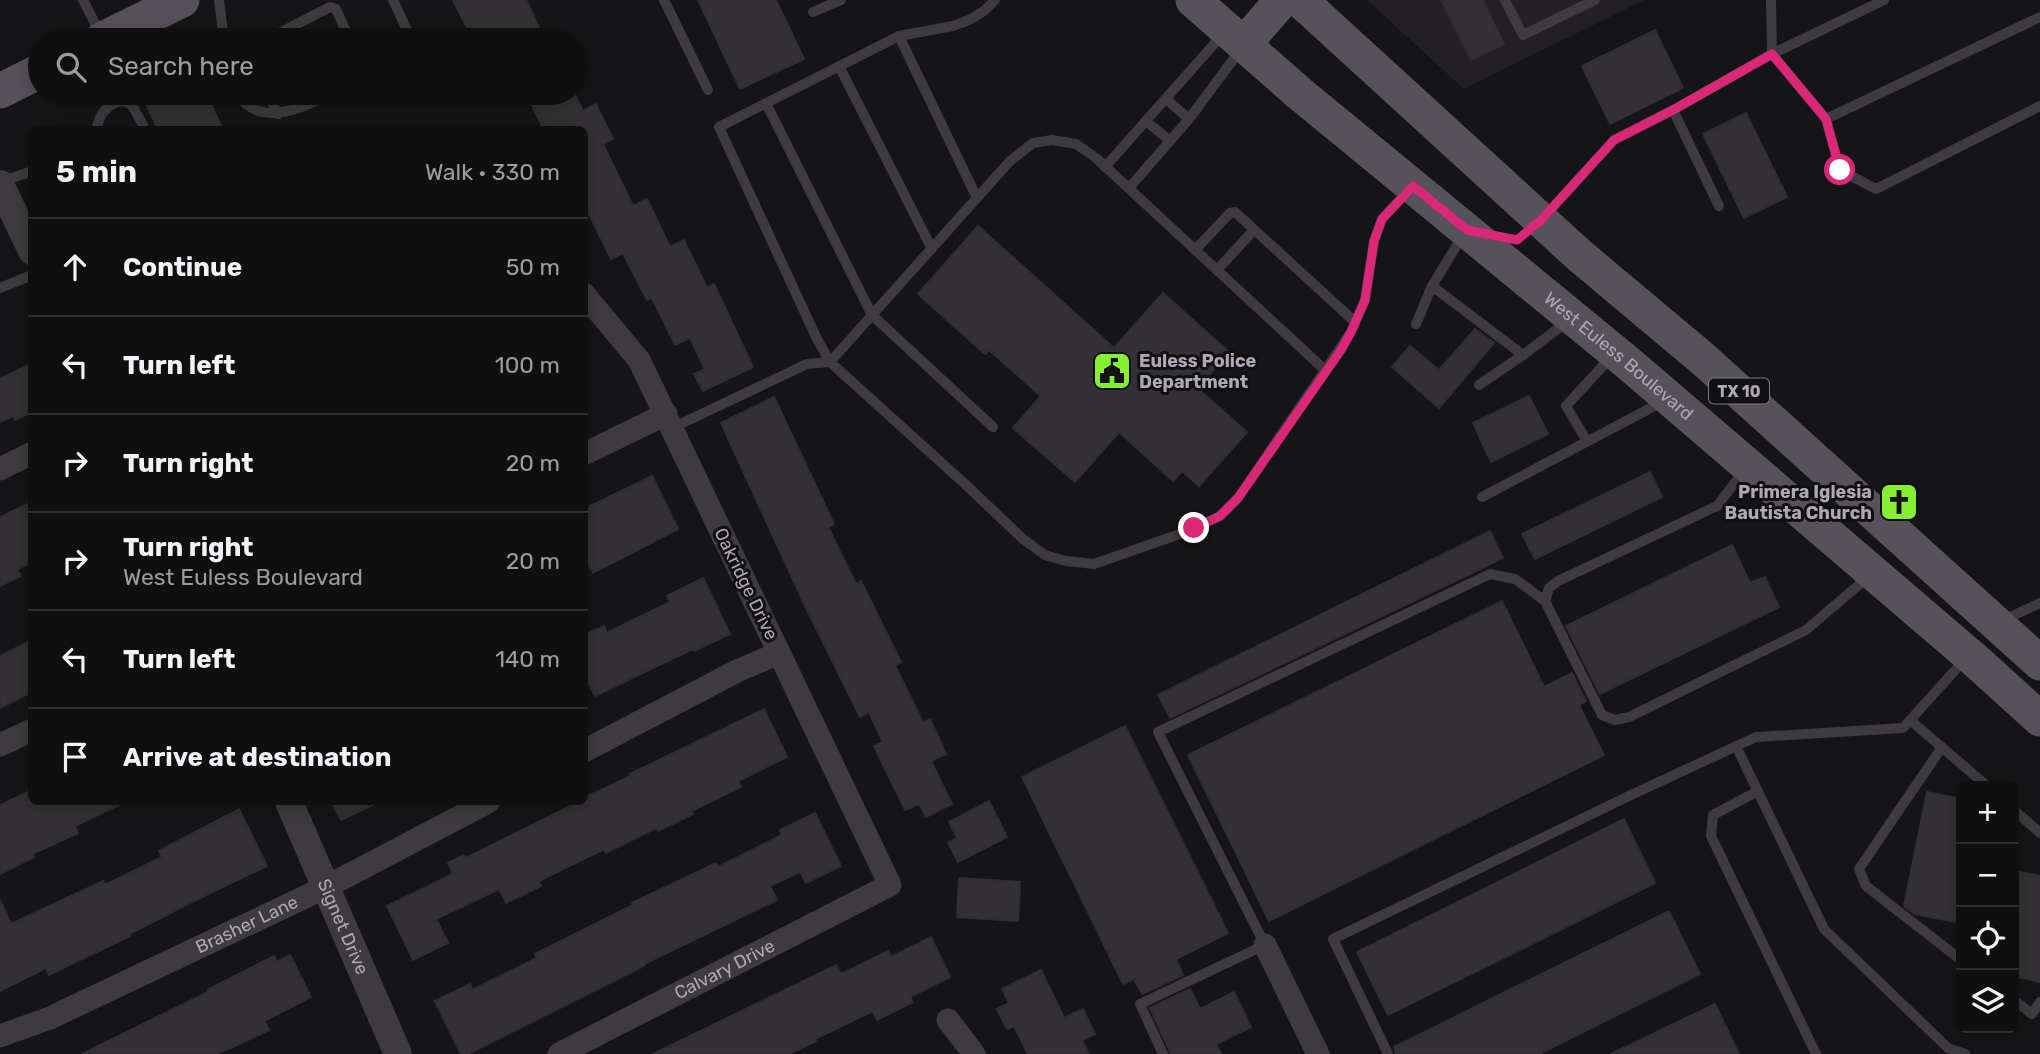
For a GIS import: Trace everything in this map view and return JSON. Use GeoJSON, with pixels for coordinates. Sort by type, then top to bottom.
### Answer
{"type":"FeatureCollection","features":[{"type":"Feature","properties":{"kind":"main road"},"geometry":{"type":"LineString","coordinates":[[126,28],[182,0]]}},
{"type":"Feature","properties":{"kind":"main road","name":"West Euless Boulevard"},"geometry":{"type":"LineString","coordinates":[[1193,0],[1299,93],[1615,352],[2040,719]]}},
{"type":"Feature","properties":{"kind":"main road"},"geometry":{"type":"LineString","coordinates":[[1236,37],[1282,0]]}},
{"type":"Feature","properties":{"kind":"main road","name":"TX 10"},"geometry":{"type":"LineString","coordinates":[[1300,0],[1579,255],[1703,359],[2040,663]]}},
{"type":"Feature","properties":{"kind":"main road"},"geometry":{"type":"LineString","coordinates":[[0,91],[28,77]]}},
{"type":"Feature","properties":{"kind":"main road"},"geometry":{"type":"LineString","coordinates":[[1467,230],[1517,240],[1541,220]]}},
{"type":"Feature","properties":{"kind":"street"},"geometry":{"type":"LineString","coordinates":[[0,185],[28,243]]}},
{"type":"Feature","properties":{"kind":"street","name":"Oakridge Drive"},"geometry":{"type":"LineString","coordinates":[[588,300],[639,360],[890,885]]}},
{"type":"Feature","properties":{"kind":"street"},"geometry":{"type":"LineString","coordinates":[[588,452],[669,421]]}},
{"type":"Feature","properties":{"kind":"street"},"geometry":{"type":"LineString","coordinates":[[0,469],[28,455]]}},
{"type":"Feature","properties":{"kind":"street"},"geometry":{"type":"LineString","coordinates":[[588,749],[737,671],[779,653]]}},
{"type":"Feature","properties":{"kind":"street"},"geometry":{"type":"LineString","coordinates":[[0,745],[28,732]]}},
{"type":"Feature","properties":{"kind":"street","name":"Signet Drive"},"geometry":{"type":"LineString","coordinates":[[290,805],[398,1054]]}},
{"type":"Feature","properties":{"kind":"street","name":"Brasher Lane"},"geometry":{"type":"LineString","coordinates":[[0,1036],[50,1018],[326,887],[482,805]]}},
{"type":"Feature","properties":{"kind":"street","name":"Calvary Drive"},"geometry":{"type":"LineString","coordinates":[[559,1054],[890,885]]}},
{"type":"Feature","properties":{"kind":"street"},"geometry":{"type":"LineString","coordinates":[[1265,945],[1318,1054]]}},
{"type":"Feature","properties":{"kind":"street"},"geometry":{"type":"LineString","coordinates":[[948,1020],[974,1054]]}},
{"type":"Feature","properties":{"kind":"lane"},"geometry":{"type":"LineString","coordinates":[[83,0],[96,28]]}},
{"type":"Feature","properties":{"kind":"lane"},"geometry":{"type":"LineString","coordinates":[[219,0],[222,28]]}},
{"type":"Feature","properties":{"kind":"lane"},"geometry":{"type":"LineString","coordinates":[[393,0],[406,28]]}},
{"type":"Feature","properties":{"kind":"lane"},"geometry":{"type":"LineString","coordinates":[[664,0],[708,90]]}},
{"type":"Feature","properties":{"kind":"lane"},"geometry":{"type":"LineString","coordinates":[[813,12],[841,0]]}},
{"type":"Feature","properties":{"kind":"lane"},"geometry":{"type":"LineString","coordinates":[[995,0],[969,20],[953,26],[899,36],[719,127],[830,362],[1023,539],[1045,555],[1066,561],[1094,564],[1194,528],[1220,516],[1238,498],[1341,350],[1365,300],[1374,241],[1382,219],[1413,186]]}},
{"type":"Feature","properties":{"kind":"lane"},"geometry":{"type":"LineString","coordinates":[[1505,0],[1523,36],[1576,4],[1595,0]]}},
{"type":"Feature","properties":{"kind":"lane"},"geometry":{"type":"LineString","coordinates":[[1771,0],[1772,54],[1826,119],[1840,170],[1876,190],[2040,106]]}},
{"type":"Feature","properties":{"kind":"lane"},"geometry":{"type":"LineString","coordinates":[[1541,220],[1614,140],[1772,54],[1884,0]]}},
{"type":"Feature","properties":{"kind":"lane"},"geometry":{"type":"LineString","coordinates":[[289,28],[330,7],[335,9],[345,28]]}},
{"type":"Feature","properties":{"kind":"lane"},"geometry":{"type":"LineString","coordinates":[[1826,119],[2040,17]]}},
{"type":"Feature","properties":{"kind":"lane"},"geometry":{"type":"LineString","coordinates":[[899,36],[977,198]]}},
{"type":"Feature","properties":{"kind":"lane"},"geometry":{"type":"LineString","coordinates":[[1105,167],[1166,99],[1236,37]]}},
{"type":"Feature","properties":{"kind":"lane"},"geometry":{"type":"LineString","coordinates":[[1129,188],[1189,119],[1236,37]]}},
{"type":"Feature","properties":{"kind":"lane"},"geometry":{"type":"LineString","coordinates":[[839,66],[932,249]]}},
{"type":"Feature","properties":{"kind":"lane"},"geometry":{"type":"LineString","coordinates":[[1166,99],[1189,119]]}},
{"type":"Feature","properties":{"kind":"lane"},"geometry":{"type":"LineString","coordinates":[[765,103],[872,315],[993,427]]}},
{"type":"Feature","properties":{"kind":"lane"},"geometry":{"type":"LineString","coordinates":[[97,126],[101,115],[113,105]]}},
{"type":"Feature","properties":{"kind":"lane"},"geometry":{"type":"LineString","coordinates":[[132,105],[143,125]]}},
{"type":"Feature","properties":{"kind":"lane"},"geometry":{"type":"LineString","coordinates":[[250,105],[260,111],[278,114],[308,105]]}},
{"type":"Feature","properties":{"kind":"lane"},"geometry":{"type":"LineString","coordinates":[[273,105],[278,114]]}},
{"type":"Feature","properties":{"kind":"lane"},"geometry":{"type":"LineString","coordinates":[[1673,110],[1719,206]]}},
{"type":"Feature","properties":{"kind":"lane"},"geometry":{"type":"LineString","coordinates":[[1146,121],[1170,141]]}},
{"type":"Feature","properties":{"kind":"lane"},"geometry":{"type":"LineString","coordinates":[[669,421],[807,364],[830,362],[1010,161],[1033,143],[1052,140],[1076,144],[1105,167],[1326,371]]}},
{"type":"Feature","properties":{"kind":"lane"},"geometry":{"type":"LineString","coordinates":[[0,185],[28,173]]}},
{"type":"Feature","properties":{"kind":"lane"},"geometry":{"type":"LineString","coordinates":[[1195,250],[1230,213],[1235,212],[1355,323]]}},
{"type":"Feature","properties":{"kind":"lane"},"geometry":{"type":"LineString","coordinates":[[1217,270],[1254,230]]}},
{"type":"Feature","properties":{"kind":"lane"},"geometry":{"type":"LineString","coordinates":[[1416,324],[1432,286],[1467,230]]}},
{"type":"Feature","properties":{"kind":"lane"},"geometry":{"type":"LineString","coordinates":[[0,288],[28,277]]}},
{"type":"Feature","properties":{"kind":"lane"},"geometry":{"type":"LineString","coordinates":[[1432,286],[1523,355]]}},
{"type":"Feature","properties":{"kind":"lane"},"geometry":{"type":"LineString","coordinates":[[1479,385],[1573,317]]}},
{"type":"Feature","properties":{"kind":"lane"},"geometry":{"type":"LineString","coordinates":[[1587,441],[1566,406],[1615,352]]}},
{"type":"Feature","properties":{"kind":"lane"},"geometry":{"type":"LineString","coordinates":[[1482,497],[1669,398]]}},
{"type":"Feature","properties":{"kind":"lane"},"geometry":{"type":"LineString","coordinates":[[1545,601],[1549,588],[1558,581],[1717,506],[1748,466]]}},
{"type":"Feature","properties":{"kind":"lane"},"geometry":{"type":"LineString","coordinates":[[1163,1054],[1140,1004],[1265,945],[1158,732],[1490,574],[1515,579],[1545,601],[1602,715],[1615,720],[1629,717],[1806,630],[1873,573]]}},
{"type":"Feature","properties":{"kind":"lane"},"geometry":{"type":"LineString","coordinates":[[1997,624],[2040,603]]}},
{"type":"Feature","properties":{"kind":"lane"},"geometry":{"type":"LineString","coordinates":[[1388,1054],[1333,939],[1756,737],[1903,728],[1968,655]]}},
{"type":"Feature","properties":{"kind":"lane"},"geometry":{"type":"LineString","coordinates":[[1910,720],[1981,781]]}},
{"type":"Feature","properties":{"kind":"lane"},"geometry":{"type":"LineString","coordinates":[[1736,746],[1824,929],[1945,1051],[1965,1054]]}},
{"type":"Feature","properties":{"kind":"lane"},"geometry":{"type":"LineString","coordinates":[[1942,747],[1859,869],[1866,886],[1956,956]]}},
{"type":"Feature","properties":{"kind":"lane"},"geometry":{"type":"LineString","coordinates":[[1758,791],[1713,815],[1711,836],[1816,1054]]}},
{"type":"Feature","properties":{"kind":"lane"},"geometry":{"type":"LineString","coordinates":[[2019,814],[2040,832]]}},
{"type":"Feature","properties":{"kind":"lane"},"geometry":{"type":"LineString","coordinates":[[2019,1004],[2032,1014],[2040,1002]]}},
{"type":"Feature","properties":{"kind":"shaded area"},"geometry":{"type":"Polygon","coordinates":[[[1367,0],[1644,0],[1464,89],[1367,0]]]}},
{"type":"Feature","properties":{"kind":"building"},"geometry":{"type":"Polygon","coordinates":[[[453,0],[526,0],[539,28],[467,28],[453,0]]]}},
{"type":"Feature","properties":{"kind":"building"},"geometry":{"type":"Polygon","coordinates":[[[698,0],[776,0],[804,59],[740,89],[698,0]]]}},
{"type":"Feature","properties":{"kind":"building"},"geometry":{"type":"Polygon","coordinates":[[[1441,0],[1483,0],[1504,44],[1471,60],[1441,0]]]}},
{"type":"Feature","properties":{"kind":"building"},"geometry":{"type":"Polygon","coordinates":[[[1655,30],[1683,88],[1610,124],[1582,66],[1655,30]]]}},
{"type":"Feature","properties":{"kind":"building"},"geometry":{"type":"Polygon","coordinates":[[[596,104],[613,139],[603,144],[633,206],[647,199],[670,247],[684,240],[707,288],[714,284],[753,367],[703,391],[694,374],[705,369],[690,338],[675,345],[652,298],[647,300],[623,253],[611,259],[588,212],[588,126],[542,126],[532,105],[580,105],[583,111],[596,104]]]}},
{"type":"Feature","properties":{"kind":"building"},"geometry":{"type":"Polygon","coordinates":[[[147,105],[212,105],[221,126],[156,126],[147,105]]]}},
{"type":"Feature","properties":{"kind":"building"},"geometry":{"type":"Polygon","coordinates":[[[1746,113],[1787,197],[1744,218],[1703,134],[1746,113]]]}},
{"type":"Feature","properties":{"kind":"building","name":"Euless Police Department"},"geometry":{"type":"Polygon","coordinates":[[[978,226],[1114,348],[1163,293],[1229,352],[1197,388],[1247,432],[1199,486],[1182,471],[1173,481],[1119,432],[1075,482],[1013,428],[1041,396],[989,350],[985,354],[918,294],[978,226]]]}},
{"type":"Feature","properties":{"kind":"building"},"geometry":{"type":"Polygon","coordinates":[[[1475,329],[1494,343],[1439,408],[1392,367],[1410,346],[1439,370],[1475,329]]]}},
{"type":"Feature","properties":{"kind":"building"},"geometry":{"type":"Polygon","coordinates":[[[28,365],[28,414],[15,420],[13,416],[0,422],[0,379],[28,365]]]}},
{"type":"Feature","properties":{"kind":"building"},"geometry":{"type":"Polygon","coordinates":[[[1529,396],[1548,434],[1491,462],[1473,423],[1529,396]]]}},
{"type":"Feature","properties":{"kind":"building"},"geometry":{"type":"Polygon","coordinates":[[[774,397],[834,524],[828,527],[856,584],[861,581],[901,662],[895,665],[923,723],[930,719],[946,754],[931,761],[952,804],[926,817],[919,804],[905,810],[874,746],[883,742],[869,712],[860,717],[806,608],[721,423],[774,397]]]}},
{"type":"Feature","properties":{"kind":"building"},"geometry":{"type":"Polygon","coordinates":[[[1650,472],[1662,497],[1535,559],[1522,534],[1650,472]]]}},
{"type":"Feature","properties":{"kind":"building"},"geometry":{"type":"Polygon","coordinates":[[[652,476],[678,529],[593,573],[588,564],[588,507],[652,476]]]}},
{"type":"Feature","properties":{"kind":"building"},"geometry":{"type":"Polygon","coordinates":[[[28,504],[28,564],[17,569],[21,576],[0,586],[0,517],[28,504]]]}},
{"type":"Feature","properties":{"kind":"building"},"geometry":{"type":"Polygon","coordinates":[[[1490,531],[1503,558],[1170,718],[1158,695],[1490,531]]]}},
{"type":"Feature","properties":{"kind":"building"},"geometry":{"type":"Polygon","coordinates":[[[1732,545],[1750,583],[1765,577],[1779,607],[1600,694],[1566,626],[1732,545]]]}},
{"type":"Feature","properties":{"kind":"building"},"geometry":{"type":"Polygon","coordinates":[[[703,578],[730,634],[595,696],[588,682],[588,633],[604,626],[607,633],[670,602],[667,596],[703,578]]]}},
{"type":"Feature","properties":{"kind":"building"},"geometry":{"type":"Polygon","coordinates":[[[1502,601],[1544,687],[1572,673],[1586,701],[1579,705],[1604,755],[1269,921],[1188,755],[1502,601]]]}},
{"type":"Feature","properties":{"kind":"building"},"geometry":{"type":"Polygon","coordinates":[[[28,642],[28,694],[0,708],[0,656],[28,642]]]}},
{"type":"Feature","properties":{"kind":"building"},"geometry":{"type":"Polygon","coordinates":[[[764,709],[787,757],[738,781],[741,787],[691,811],[693,814],[658,831],[656,828],[606,853],[604,849],[539,881],[541,886],[506,903],[499,889],[436,919],[448,943],[413,960],[387,906],[453,874],[448,863],[464,855],[466,858],[572,805],[588,805],[588,796],[631,776],[630,774],[764,709]]]}},
{"type":"Feature","properties":{"kind":"building"},"geometry":{"type":"Polygon","coordinates":[[[1125,726],[1228,933],[1176,959],[1183,975],[1142,994],[1134,979],[1123,984],[1022,777],[1125,726]]]}},
{"type":"Feature","properties":{"kind":"building"},"geometry":{"type":"Polygon","coordinates":[[[28,792],[28,805],[119,805],[75,826],[78,833],[32,854],[34,857],[0,874],[0,805],[28,792]]]}},
{"type":"Feature","properties":{"kind":"building"},"geometry":{"type":"Polygon","coordinates":[[[1927,792],[1956,798],[1956,922],[1915,914],[1904,906],[1927,792]]]}},
{"type":"Feature","properties":{"kind":"building"},"geometry":{"type":"Polygon","coordinates":[[[989,801],[1007,837],[958,862],[948,843],[957,838],[949,822],[989,801]]]}},
{"type":"Feature","properties":{"kind":"building"},"geometry":{"type":"Polygon","coordinates":[[[333,805],[373,805],[341,820],[333,805]]]}},
{"type":"Feature","properties":{"kind":"building"},"geometry":{"type":"Polygon","coordinates":[[[239,809],[267,866],[49,975],[46,968],[0,991],[0,900],[11,924],[103,881],[105,885],[162,857],[159,851],[239,809]]]}},
{"type":"Feature","properties":{"kind":"building"},"geometry":{"type":"Polygon","coordinates":[[[815,813],[841,866],[806,883],[800,872],[770,886],[777,900],[468,1054],[461,1054],[435,1001],[470,984],[472,990],[537,958],[535,954],[633,905],[632,903],[716,863],[718,867],[782,835],[780,830],[815,813]]]}},
{"type":"Feature","properties":{"kind":"building"},"geometry":{"type":"Polygon","coordinates":[[[1624,819],[1655,883],[1388,1015],[1357,952],[1624,819]]]}},
{"type":"Feature","properties":{"kind":"building"},"geometry":{"type":"Polygon","coordinates":[[[2019,872],[2040,876],[2040,982],[2019,977],[2019,872]]]}},
{"type":"Feature","properties":{"kind":"building"},"geometry":{"type":"Polygon","coordinates":[[[959,878],[1020,882],[1018,921],[957,917],[959,878]]]}},
{"type":"Feature","properties":{"kind":"building"},"geometry":{"type":"Polygon","coordinates":[[[1669,911],[1700,974],[1539,1054],[1396,1054],[1394,1047],[1669,911]]]}},
{"type":"Feature","properties":{"kind":"building"},"geometry":{"type":"Polygon","coordinates":[[[931,937],[950,977],[910,997],[913,1002],[877,1020],[873,1011],[789,1054],[653,1054],[836,965],[841,974],[888,951],[891,957],[931,937]]]}},
{"type":"Feature","properties":{"kind":"building"},"geometry":{"type":"Polygon","coordinates":[[[290,955],[311,997],[264,1021],[269,1030],[216,1054],[82,1054],[274,956],[277,962],[290,955]]]}},
{"type":"Feature","properties":{"kind":"building"},"geometry":{"type":"Polygon","coordinates":[[[1041,970],[1064,1018],[1083,1009],[1095,1034],[1082,1040],[1089,1054],[1028,1054],[1014,1026],[1007,1029],[997,1009],[1009,1003],[1002,989],[1041,970]]]}},
{"type":"Feature","properties":{"kind":"building"},"geometry":{"type":"Polygon","coordinates":[[[1190,989],[1200,1009],[1234,992],[1251,1027],[1216,1044],[1221,1054],[1171,1054],[1150,1008],[1190,989]]]}},
{"type":"Feature","properties":{"kind":"building"},"geometry":{"type":"Polygon","coordinates":[[[1715,1004],[1739,1054],[1611,1054],[1715,1004]]]}},
{"type":"Feature","properties":{"kind":"place","name":"Euless Police Department"},"geometry":{"type":"Point","coordinates":[1112,371]}},
{"type":"Feature","properties":{"kind":"place","name":"Primera Iglesia Bautista Church"},"geometry":{"type":"Point","coordinates":[1899,502]}},
{"type":"Feature","properties":{"kind":"route"},"geometry":{"type":"LineString","coordinates":[[1194,528],[1220,516],[1238,498],[1341,350],[1365,300],[1374,241],[1382,219],[1413,186],[1467,230],[1517,240],[1541,220],[1614,140],[1772,54],[1826,119],[1840,170]]}}]}
